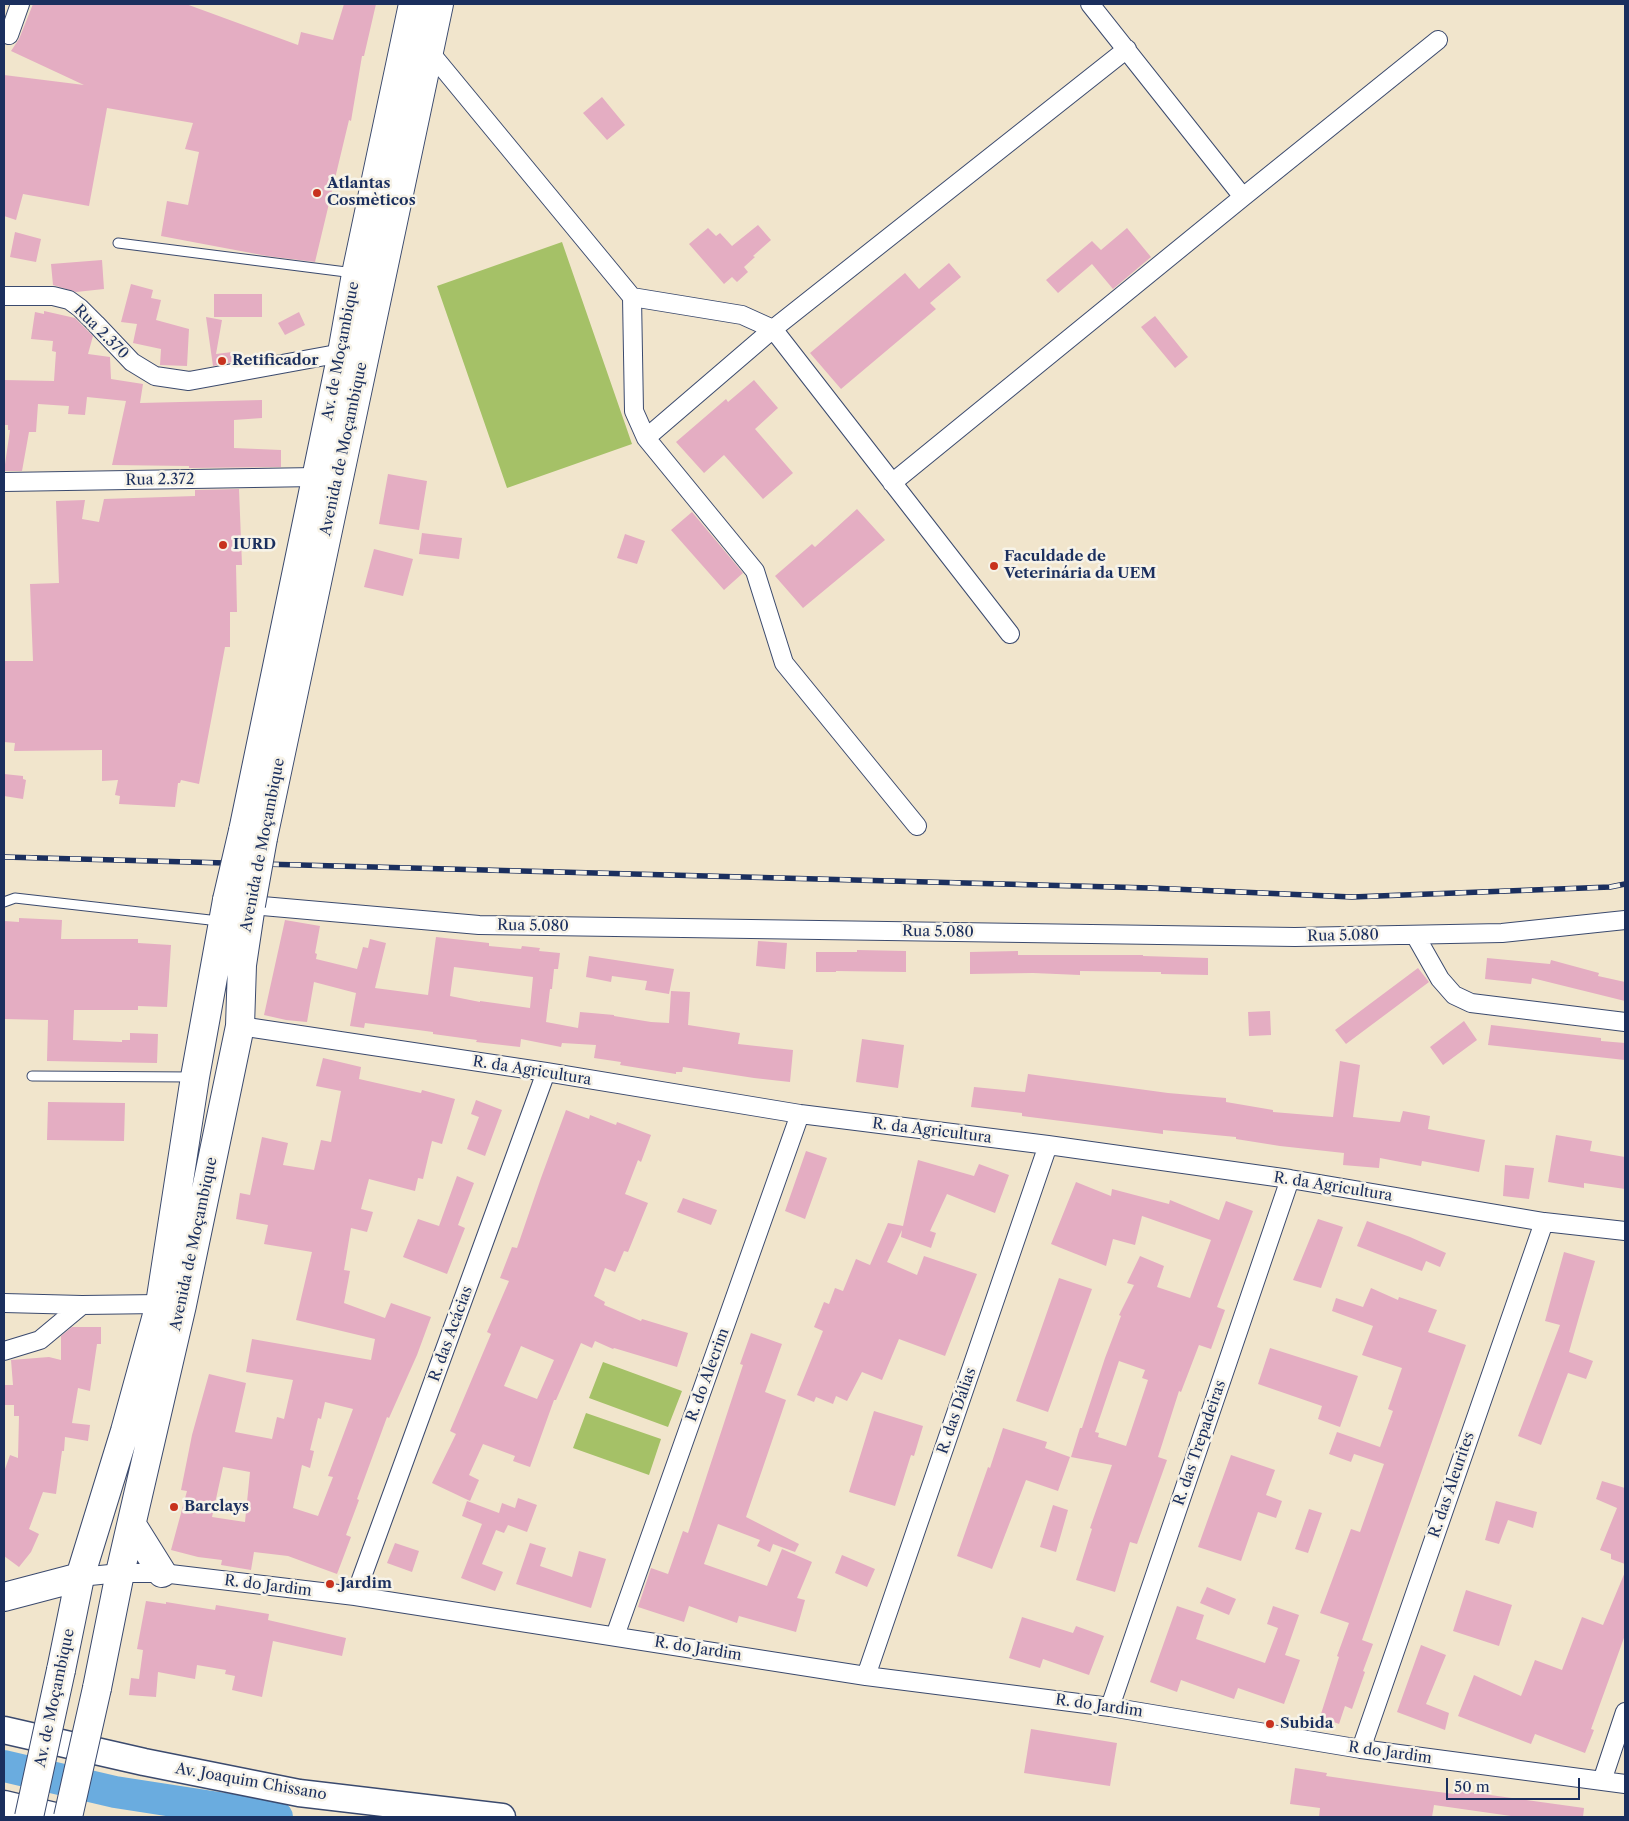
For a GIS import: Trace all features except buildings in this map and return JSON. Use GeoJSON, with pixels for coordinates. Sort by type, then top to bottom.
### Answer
{"type":"FeatureCollection","features":[{"type":"Feature","properties":{"kind":"highway","name":"Av. de Moçambique"},"geometry":{"type":"LineString","coordinates":[[271,698],[342,353],[356,274],[414,4]]}},
{"type":"Feature","properties":{"kind":"highway","name":"Avenida de Moçambique"},"geometry":{"type":"LineString","coordinates":[[80,1578],[126,1432],[160,1304],[195,1078],[234,908],[253,835],[439,4]]}},
{"type":"Feature","properties":{"kind":"highway","name":"Avenida de Moçambique"},"geometry":{"type":"LineString","coordinates":[[253,835],[271,698]]}},
{"type":"Feature","properties":{"kind":"highway","name":"Avenida de Moçambique"},"geometry":{"type":"LineString","coordinates":[[68,1817],[120,1574],[182,1305],[240,1026],[242,965],[234,908]]}},
{"type":"Feature","properties":{"kind":"highway"},"geometry":{"type":"LineString","coordinates":[[132,1525],[162,1573]]}},
{"type":"Feature","properties":{"kind":"highway","name":"Av. de Moçambique"},"geometry":{"type":"LineString","coordinates":[[29,1817],[80,1578]]}},
{"type":"Feature","properties":{"kind":"highway"},"geometry":{"type":"LineString","coordinates":[[4,1597],[80,1578]]}},
{"type":"Feature","properties":{"kind":"main road","name":"Av. Joaquim Chissano"},"geometry":{"type":"LineString","coordinates":[[4,1730],[144,1762],[299,1793],[502,1817]]}},
{"type":"Feature","properties":{"kind":"main road"},"geometry":{"type":"LineString","coordinates":[[4,1804],[60,1817]]}},
{"type":"Feature","properties":{"kind":"street"},"geometry":{"type":"LineString","coordinates":[[9,35],[20,4]]}},
{"type":"Feature","properties":{"kind":"street"},"geometry":{"type":"LineString","coordinates":[[1090,4],[1243,197]]}},
{"type":"Feature","properties":{"kind":"street"},"geometry":{"type":"LineString","coordinates":[[892,483],[1438,40]]}},
{"type":"Feature","properties":{"kind":"street"},"geometry":{"type":"LineString","coordinates":[[646,438],[773,329],[1127,49]]}},
{"type":"Feature","properties":{"kind":"street"},"geometry":{"type":"LineString","coordinates":[[429,51],[632,297],[634,411],[646,438],[755,571],[784,663],[918,826]]}},
{"type":"Feature","properties":{"kind":"street","name":"Rua 2.370"},"geometry":{"type":"LineString","coordinates":[[4,296],[53,296],[69,300],[80,308],[132,362],[155,376],[189,381],[342,353]]}},
{"type":"Feature","properties":{"kind":"street"},"geometry":{"type":"LineString","coordinates":[[632,297],[742,315],[773,329],[1010,634]]}},
{"type":"Feature","properties":{"kind":"street","name":"Rua 2.372"},"geometry":{"type":"LineString","coordinates":[[4,482],[316,477]]}},
{"type":"Feature","properties":{"kind":"street","name":"Rua 5.080"},"geometry":{"type":"LineString","coordinates":[[234,908],[478,925],[1295,937],[1502,933],[1625,920]]}},
{"type":"Feature","properties":{"kind":"street"},"geometry":{"type":"LineString","coordinates":[[1415,934],[1440,979],[1454,995],[1471,1003],[1625,1022]]}},
{"type":"Feature","properties":{"kind":"street","name":"R. da Agricultura"},"geometry":{"type":"LineString","coordinates":[[240,1026],[546,1072],[800,1114],[1290,1179],[1544,1222],[1625,1231]]}},
{"type":"Feature","properties":{"kind":"street","name":"R. das Acácias"},"geometry":{"type":"LineString","coordinates":[[356,1596],[546,1072]]}},
{"type":"Feature","properties":{"kind":"street","name":"R. do Alecrim"},"geometry":{"type":"LineString","coordinates":[[615,1636],[800,1114]]}},
{"type":"Feature","properties":{"kind":"street","name":"R. das Dálias"},"geometry":{"type":"LineString","coordinates":[[866,1676],[1048,1146]]}},
{"type":"Feature","properties":{"kind":"street","name":"R. das Trepadeiras"},"geometry":{"type":"LineString","coordinates":[[1110,1707],[1290,1179]]}},
{"type":"Feature","properties":{"kind":"street","name":"R. das Aleurites"},"geometry":{"type":"LineString","coordinates":[[1361,1749],[1544,1222]]}},
{"type":"Feature","properties":{"kind":"street"},"geometry":{"type":"LineString","coordinates":[[4,1303],[82,1306],[160,1304]]}},
{"type":"Feature","properties":{"kind":"street"},"geometry":{"type":"LineString","coordinates":[[4,1351],[40,1340],[82,1306]]}},
{"type":"Feature","properties":{"kind":"street","name":"R. do Jardim"},"geometry":{"type":"LineString","coordinates":[[80,1578],[120,1574],[162,1573],[356,1596],[866,1676],[1110,1707],[1274,1735]]}},
{"type":"Feature","properties":{"kind":"street"},"geometry":{"type":"LineString","coordinates":[[1602,1781],[1625,1712]]}},
{"type":"Feature","properties":{"kind":"street","name":"R do Jardim"},"geometry":{"type":"LineString","coordinates":[[1274,1735],[1361,1749],[1625,1784]]}},
{"type":"Feature","properties":{"kind":"lane"},"geometry":{"type":"LineString","coordinates":[[118,242],[356,274]]}},
{"type":"Feature","properties":{"kind":"lane"},"geometry":{"type":"LineString","coordinates":[[4,902],[15,898],[234,908]]}},
{"type":"Feature","properties":{"kind":"lane"},"geometry":{"type":"LineString","coordinates":[[32,1076],[195,1078]]}},
{"type":"Feature","properties":{"kind":"green space"},"geometry":{"type":"Polygon","coordinates":[[[562,242],[632,444],[507,488],[437,286],[562,242]]]}},
{"type":"Feature","properties":{"kind":"green space"},"geometry":{"type":"Polygon","coordinates":[[[603,1362],[682,1391],[668,1427],[589,1398],[603,1362]]]}},
{"type":"Feature","properties":{"kind":"green space"},"geometry":{"type":"Polygon","coordinates":[[[586,1413],[661,1439],[649,1475],[573,1448],[586,1413]]]}},
{"type":"Feature","properties":{"kind":"waterway"},"geometry":{"type":"LineString","coordinates":[[4,1766],[115,1792],[277,1817]]}},
{"type":"Feature","properties":{"kind":"railway"},"geometry":{"type":"LineString","coordinates":[[4,857],[1150,888],[1352,897],[1610,887],[1625,884]]}},
{"type":"Feature","properties":{"kind":"place","name":"Atlantas Cosmèticos"},"geometry":{"type":"Point","coordinates":[317,193]}},
{"type":"Feature","properties":{"kind":"place","name":"Retificador"},"geometry":{"type":"Point","coordinates":[222,361]}},
{"type":"Feature","properties":{"kind":"place","name":"IURD"},"geometry":{"type":"Point","coordinates":[223,545]}},
{"type":"Feature","properties":{"kind":"place","name":"Faculdade de Veterinária da UEM"},"geometry":{"type":"Point","coordinates":[994,566]}},
{"type":"Feature","properties":{"kind":"place","name":"Barclays"},"geometry":{"type":"Point","coordinates":[174,1507]}},
{"type":"Feature","properties":{"kind":"place","name":"Jardim"},"geometry":{"type":"Point","coordinates":[330,1584]}},
{"type":"Feature","properties":{"kind":"place","name":"Subida"},"geometry":{"type":"Point","coordinates":[1270,1724]}}]}
